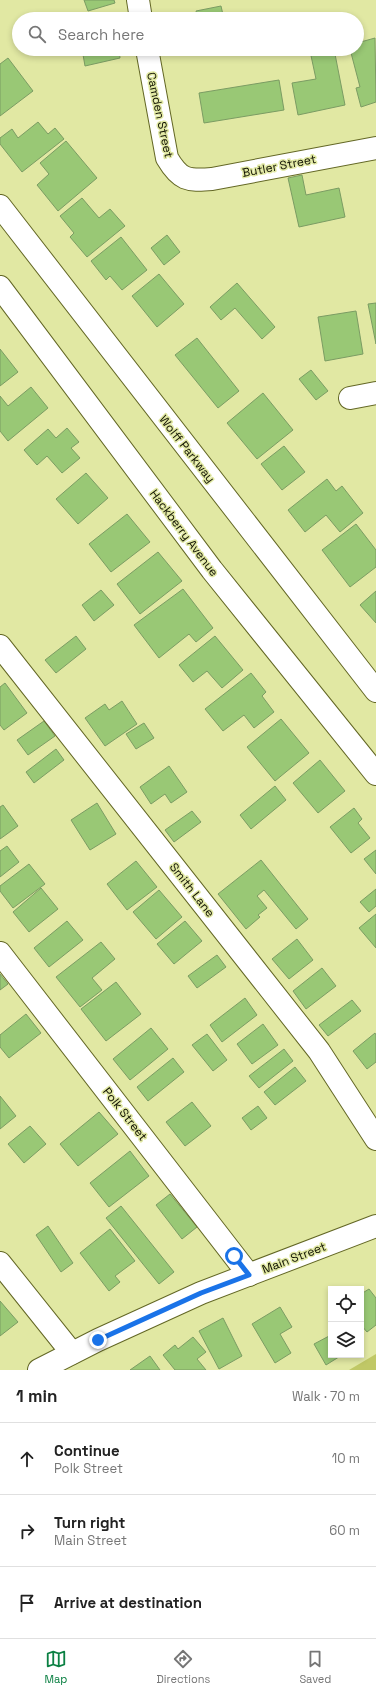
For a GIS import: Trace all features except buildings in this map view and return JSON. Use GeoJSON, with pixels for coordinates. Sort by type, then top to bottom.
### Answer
{"type":"FeatureCollection","features":[{"type":"Feature","properties":{"kind":"street"},"geometry":{"type":"LineString","coordinates":[[138,0],[140,12]]}},
{"type":"Feature","properties":{"kind":"street","name":"Camden Street"},"geometry":{"type":"LineString","coordinates":[[148,56],[167,158],[174,170],[182,176]]}},
{"type":"Feature","properties":{"kind":"street","name":"Butler Street"},"geometry":{"type":"LineString","coordinates":[[182,176],[193,180],[212,179],[376,148]]}},
{"type":"Feature","properties":{"kind":"street","name":"Wolff Parkway"},"geometry":{"type":"LineString","coordinates":[[0,206],[376,691]]}},
{"type":"Feature","properties":{"kind":"street","name":"Hackberry Avenue"},"geometry":{"type":"LineString","coordinates":[[0,286],[212,570],[376,774]]}},
{"type":"Feature","properties":{"kind":"street"},"geometry":{"type":"LineString","coordinates":[[350,398],[376,393]]}},
{"type":"Feature","properties":{"kind":"street","name":"Smith Lane"},"geometry":{"type":"LineString","coordinates":[[0,646],[319,1052],[376,1139]]}},
{"type":"Feature","properties":{"kind":"street","name":"Polk Street"},"geometry":{"type":"LineString","coordinates":[[0,953],[249,1275]]}},
{"type":"Feature","properties":{"kind":"street","name":"Main Street"},"geometry":{"type":"LineString","coordinates":[[38,1370],[98,1340],[201,1293],[376,1226]]}},
{"type":"Feature","properties":{"kind":"street"},"geometry":{"type":"LineString","coordinates":[[0,1263],[72,1353]]}},
{"type":"Feature","properties":{"kind":"shaded area"},"geometry":{"type":"Polygon","coordinates":[[[376,1354],[376,1370],[349,1370],[376,1354]]]}},
{"type":"Feature","properties":{"kind":"route"},"geometry":{"type":"LineString","coordinates":[[98,1340],[201,1293],[249,1275],[234,1256]]}}]}
